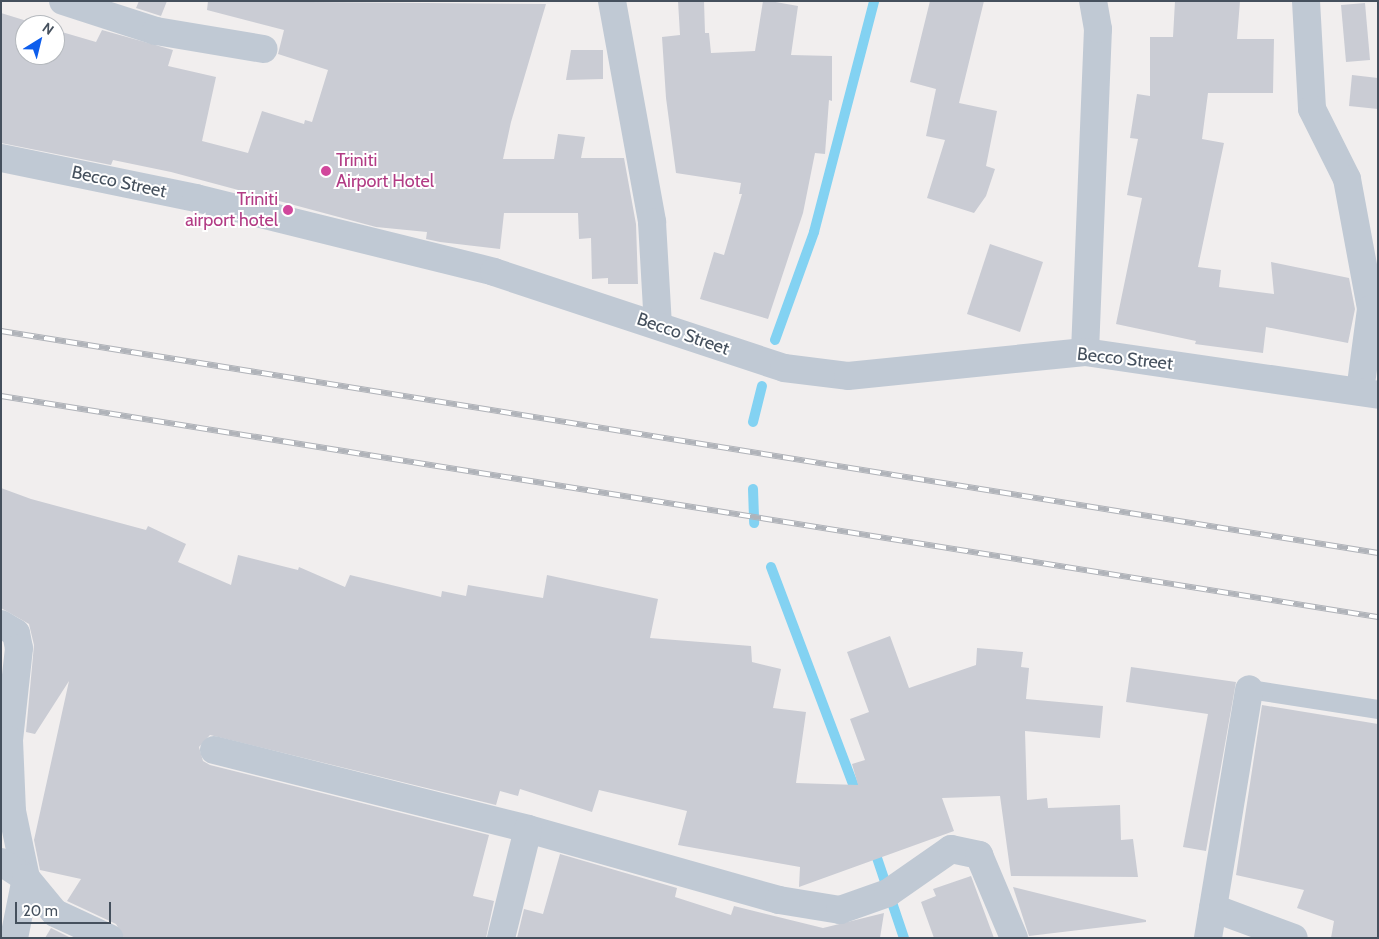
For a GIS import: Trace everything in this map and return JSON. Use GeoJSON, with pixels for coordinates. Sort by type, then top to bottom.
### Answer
{"type":"FeatureCollection","features":[{"type":"Feature","properties":{"kind":"street"},"geometry":{"type":"LineString","coordinates":[[63,1],[156,30],[264,49]]}},
{"type":"Feature","properties":{"kind":"street"},"geometry":{"type":"LineString","coordinates":[[612,1],[652,222],[658,325]]}},
{"type":"Feature","properties":{"kind":"street"},"geometry":{"type":"LineString","coordinates":[[1085,352],[1098,29],[1093,1]]}},
{"type":"Feature","properties":{"kind":"street"},"geometry":{"type":"LineString","coordinates":[[1306,1],[1312,109],[1347,179],[1372,309],[1369,393]]}},
{"type":"Feature","properties":{"kind":"street","name":"Becco Street"},"geometry":{"type":"LineString","coordinates":[[1,158],[196,198],[494,272],[784,368],[848,376],[1085,352],[1369,393]]}},
{"type":"Feature","properties":{"kind":"street"},"geometry":{"type":"LineString","coordinates":[[1,624],[16,633],[19,648],[10,740],[12,812],[26,878],[14,938]]}},
{"type":"Feature","properties":{"kind":"street"},"geometry":{"type":"LineString","coordinates":[[1208,938],[1249,689]]}},
{"type":"Feature","properties":{"kind":"street"},"geometry":{"type":"LineString","coordinates":[[214,750],[528,829],[778,900],[840,910],[888,893],[951,849],[979,855],[1014,938]]}},
{"type":"Feature","properties":{"kind":"street"},"geometry":{"type":"LineString","coordinates":[[501,938],[528,829]]}},
{"type":"Feature","properties":{"kind":"street"},"geometry":{"type":"LineString","coordinates":[[1,862],[26,878],[55,913],[109,938]]}},
{"type":"Feature","properties":{"kind":"street"},"geometry":{"type":"LineString","coordinates":[[1213,908],[1294,938]]}},
{"type":"Feature","properties":{"kind":"lane"},"geometry":{"type":"LineString","coordinates":[[1249,689],[1378,709]]}},
{"type":"Feature","properties":{"kind":"building"},"geometry":{"type":"Polygon","coordinates":[[[139,1],[167,1],[161,16],[136,8],[139,1]]]}},
{"type":"Feature","properties":{"kind":"building"},"geometry":{"type":"Polygon","coordinates":[[[208,1],[546,4],[511,122],[503,159],[554,159],[558,134],[585,137],[581,158],[624,158],[636,224],[638,284],[608,284],[608,278],[592,279],[591,238],[579,239],[578,213],[504,213],[500,249],[440,242],[426,239],[427,232],[376,227],[171,172],[113,160],[111,165],[1,143],[1,13],[15,17],[15,65],[65,65],[65,33],[96,42],[102,30],[173,50],[168,66],[216,77],[202,141],[248,153],[262,111],[304,124],[305,120],[312,122],[328,70],[278,54],[284,30],[207,10],[208,1]]]}},
{"type":"Feature","properties":{"kind":"building"},"geometry":{"type":"Polygon","coordinates":[[[678,1],[704,1],[705,33],[709,33],[711,53],[755,51],[763,1],[770,1],[798,6],[791,55],[832,56],[832,101],[829,100],[825,154],[815,153],[803,213],[768,319],[700,299],[714,252],[724,255],[742,194],[739,194],[741,183],[676,173],[666,98],[662,37],[680,35],[678,1]]]}},
{"type":"Feature","properties":{"kind":"building"},"geometry":{"type":"Polygon","coordinates":[[[930,1],[984,1],[959,103],[997,111],[986,166],[995,169],[986,196],[974,213],[927,198],[945,140],[926,136],[936,89],[910,82],[930,1]]]}},
{"type":"Feature","properties":{"kind":"building"},"geometry":{"type":"Polygon","coordinates":[[[1175,1],[1240,1],[1237,39],[1274,39],[1273,93],[1208,93],[1202,139],[1224,143],[1198,267],[1221,270],[1219,287],[1274,294],[1271,262],[1349,278],[1355,309],[1348,343],[1266,327],[1263,353],[1195,344],[1196,341],[1116,324],[1142,198],[1127,195],[1138,139],[1130,138],[1137,94],[1150,96],[1150,37],[1173,37],[1175,1]]]}},
{"type":"Feature","properties":{"kind":"building"},"geometry":{"type":"Polygon","coordinates":[[[1365,3],[1370,60],[1346,62],[1341,5],[1365,3]]]}},
{"type":"Feature","properties":{"kind":"building"},"geometry":{"type":"Polygon","coordinates":[[[571,50],[603,50],[603,79],[566,80],[571,50]]]}},
{"type":"Feature","properties":{"kind":"building"},"geometry":{"type":"Polygon","coordinates":[[[1352,75],[1378,78],[1378,109],[1349,106],[1352,75]]]}},
{"type":"Feature","properties":{"kind":"building"},"geometry":{"type":"Polygon","coordinates":[[[990,244],[1043,262],[1020,332],[967,314],[990,244]]]}},
{"type":"Feature","properties":{"kind":"building"},"geometry":{"type":"Polygon","coordinates":[[[1,488],[31,499],[146,530],[148,526],[186,544],[178,562],[231,585],[238,555],[298,570],[299,567],[345,587],[350,575],[441,597],[442,591],[466,596],[468,585],[543,598],[547,575],[658,599],[650,638],[751,646],[752,662],[781,669],[773,708],[806,712],[796,783],[858,785],[852,764],[865,760],[850,719],[869,712],[847,652],[890,636],[909,688],[976,665],[977,648],[1023,652],[1021,667],[1029,668],[1026,699],[1103,706],[1100,738],[1025,731],[1027,800],[1047,798],[1048,808],[1120,805],[1121,840],[1133,839],[1138,877],[1011,876],[1000,796],[942,798],[954,831],[799,887],[800,867],[678,845],[687,811],[599,790],[592,812],[520,789],[518,796],[500,791],[496,805],[210,735],[199,747],[203,761],[210,765],[489,835],[473,896],[494,901],[486,938],[124,938],[116,924],[67,901],[81,879],[40,870],[34,840],[69,681],[35,734],[26,732],[34,645],[29,624],[1,608],[1,488]]]}},
{"type":"Feature","properties":{"kind":"building"},"geometry":{"type":"Polygon","coordinates":[[[1131,667],[1236,682],[1206,851],[1183,847],[1208,714],[1126,702],[1131,667]]]}},
{"type":"Feature","properties":{"kind":"building"},"geometry":{"type":"Polygon","coordinates":[[[1262,705],[1378,724],[1378,938],[1331,938],[1334,921],[1297,908],[1304,890],[1236,875],[1262,705]]]}},
{"type":"Feature","properties":{"kind":"building"},"geometry":{"type":"Polygon","coordinates":[[[560,854],[677,888],[675,897],[731,915],[734,906],[823,928],[884,913],[880,938],[517,938],[524,909],[543,914],[560,854]]]}},
{"type":"Feature","properties":{"kind":"building"},"geometry":{"type":"Polygon","coordinates":[[[971,876],[994,938],[934,938],[921,902],[936,896],[933,889],[971,876]]]}},
{"type":"Feature","properties":{"kind":"building"},"geometry":{"type":"Polygon","coordinates":[[[1013,887],[1146,920],[1146,922],[1029,936],[1013,887]]]}},
{"type":"Feature","properties":{"kind":"building"},"geometry":{"type":"Polygon","coordinates":[[[51,928],[71,938],[45,938],[51,928]]]}},
{"type":"Feature","properties":{"kind":"waterway"},"geometry":{"type":"LineString","coordinates":[[775,340],[814,232],[874,1]]}},
{"type":"Feature","properties":{"kind":"waterway"},"geometry":{"type":"LineString","coordinates":[[753,422],[762,386]]}},
{"type":"Feature","properties":{"kind":"waterway"},"geometry":{"type":"LineString","coordinates":[[753,489],[754,523]]}},
{"type":"Feature","properties":{"kind":"waterway"},"geometry":{"type":"LineString","coordinates":[[771,567],[858,797]]}},
{"type":"Feature","properties":{"kind":"waterway"},"geometry":{"type":"LineString","coordinates":[[873,846],[904,938]]}},
{"type":"Feature","properties":{"kind":"railway"},"geometry":{"type":"LineString","coordinates":[[1,331],[1378,553]]}},
{"type":"Feature","properties":{"kind":"railway"},"geometry":{"type":"LineString","coordinates":[[1,396],[1378,617]]}},
{"type":"Feature","properties":{"kind":"place","name":"Triniti Airport Hotel"},"geometry":{"type":"Point","coordinates":[326,171]}},
{"type":"Feature","properties":{"kind":"place","name":"Triniti airport hotel"},"geometry":{"type":"Point","coordinates":[288,210]}}]}
